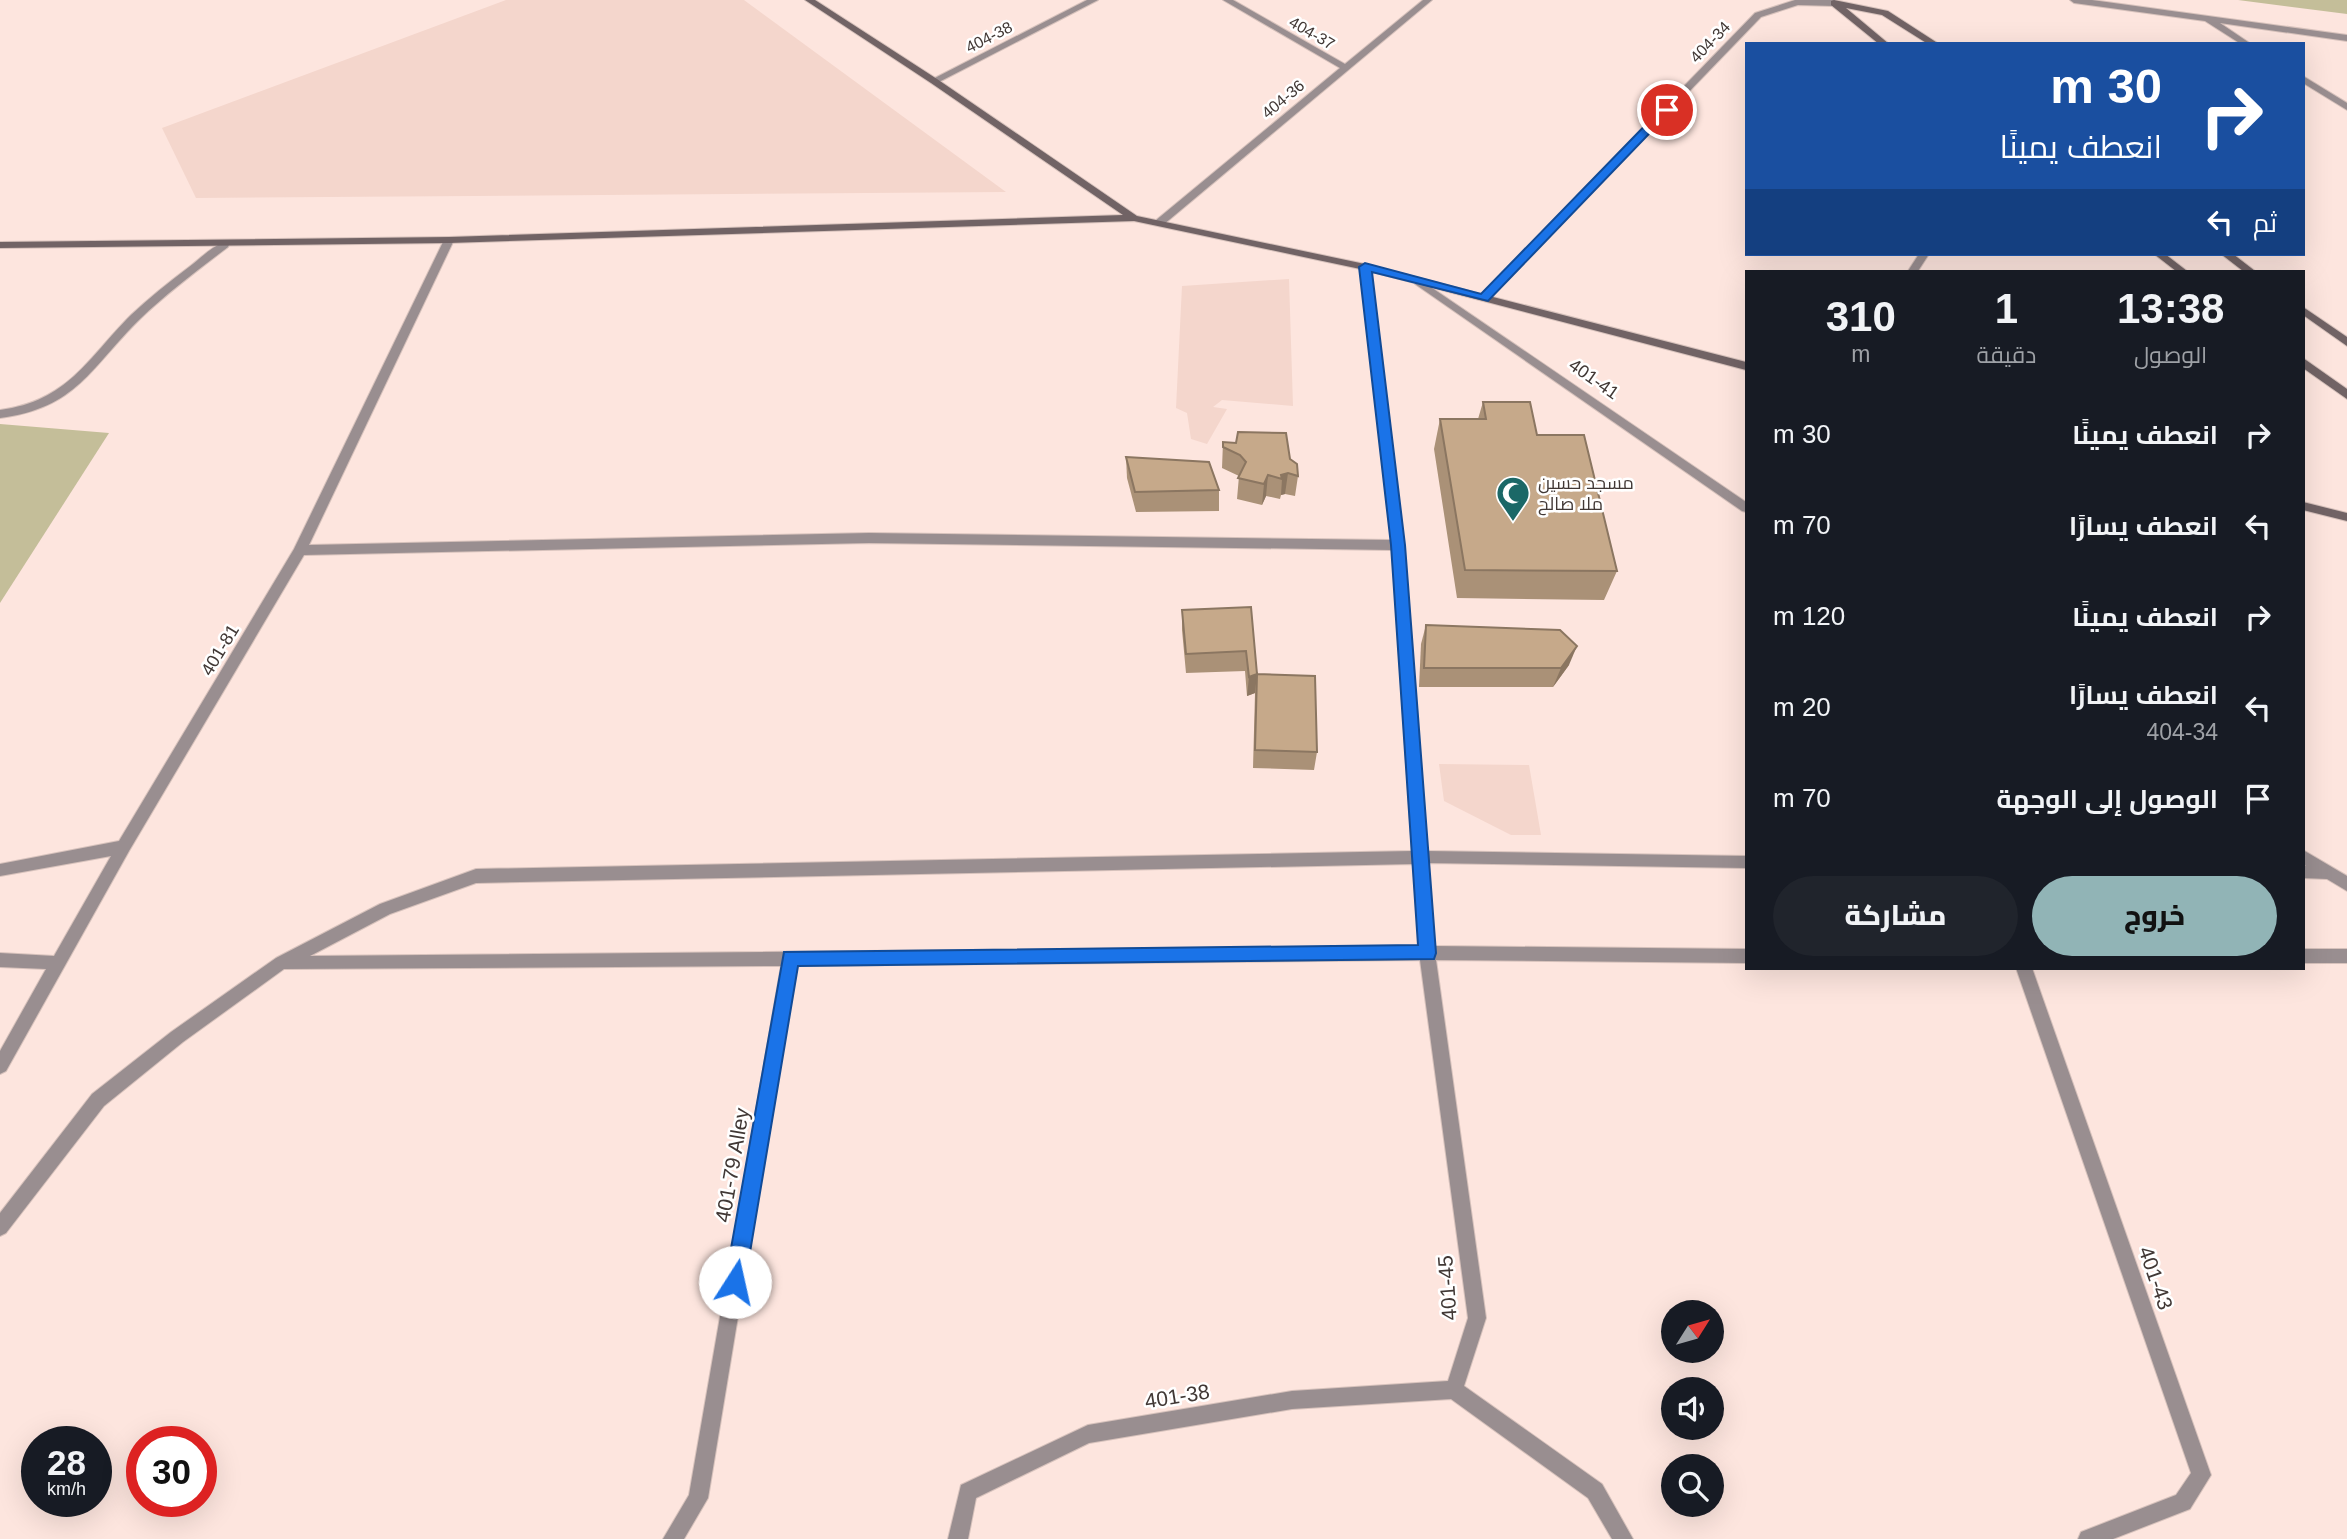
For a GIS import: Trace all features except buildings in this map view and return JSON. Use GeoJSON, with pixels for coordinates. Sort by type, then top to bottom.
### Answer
{"type":"FeatureCollection","features":[{"type":"Feature","properties":{"kind":"street"},"geometry":{"type":"LineString","coordinates":[[809,0],[934,80],[1134,218]]}},
{"type":"Feature","properties":{"kind":"street","name":"404-38"},"geometry":{"type":"LineString","coordinates":[[934,80],[1094,0]]}},
{"type":"Feature","properties":{"kind":"street","name":"404-37"},"geometry":{"type":"LineString","coordinates":[[1227,0],[1346,68]]}},
{"type":"Feature","properties":{"kind":"street","name":"404-36"},"geometry":{"type":"LineString","coordinates":[[1159,223],[1428,0]]}},
{"type":"Feature","properties":{"kind":"street"},"geometry":{"type":"LineString","coordinates":[[2074,0],[2347,38]]}},
{"type":"Feature","properties":{"kind":"street","name":"404-34"},"geometry":{"type":"LineString","coordinates":[[1484,298],[1758,15],[1797,2],[1834,3]]}},
{"type":"Feature","properties":{"kind":"street"},"geometry":{"type":"LineString","coordinates":[[1834,3],[1883,42]]}},
{"type":"Feature","properties":{"kind":"street"},"geometry":{"type":"LineString","coordinates":[[1834,3],[1885,13],[1932,42]]}},
{"type":"Feature","properties":{"kind":"street"},"geometry":{"type":"LineString","coordinates":[[2205,18],[2243,42]]}},
{"type":"Feature","properties":{"kind":"street"},"geometry":{"type":"LineString","coordinates":[[2305,80],[2347,107]]}},
{"type":"Feature","properties":{"kind":"street"},"geometry":{"type":"LineString","coordinates":[[0,246],[449,240],[1134,218],[1365,267],[1745,366]]}},
{"type":"Feature","properties":{"kind":"street","name":"401-81"},"geometry":{"type":"LineString","coordinates":[[0,1066],[124,847],[300,550],[449,240]]}},
{"type":"Feature","properties":{"kind":"street"},"geometry":{"type":"LineString","coordinates":[[0,414],[36,406],[70,390],[136,316],[224,245]]}},
{"type":"Feature","properties":{"kind":"street"},"geometry":{"type":"LineString","coordinates":[[2162,256],[2181,270]]}},
{"type":"Feature","properties":{"kind":"street"},"geometry":{"type":"LineString","coordinates":[[2229,256],[2249,270]]}},
{"type":"Feature","properties":{"kind":"street","name":"401-45"},"geometry":{"type":"LineString","coordinates":[[1365,267],[1398,545],[1427,953],[1477,1318],[1454,1390]]}},
{"type":"Feature","properties":{"kind":"street","name":"401-41"},"geometry":{"type":"LineString","coordinates":[[1419,282],[1745,507]]}},
{"type":"Feature","properties":{"kind":"street"},"geometry":{"type":"LineString","coordinates":[[2305,311],[2347,342]]}},
{"type":"Feature","properties":{"kind":"street"},"geometry":{"type":"LineString","coordinates":[[2305,364],[2347,395]]}},
{"type":"Feature","properties":{"kind":"street"},"geometry":{"type":"LineString","coordinates":[[2305,506],[2347,517]]}},
{"type":"Feature","properties":{"kind":"street"},"geometry":{"type":"LineString","coordinates":[[300,550],[869,538],[1398,545]]}},
{"type":"Feature","properties":{"kind":"street"},"geometry":{"type":"LineString","coordinates":[[0,870],[124,847]]}},
{"type":"Feature","properties":{"kind":"street"},"geometry":{"type":"LineString","coordinates":[[0,1227],[99,1100],[177,1037],[281,963],[385,909],[476,876],[1422,857],[1745,862]]}},
{"type":"Feature","properties":{"kind":"street"},"geometry":{"type":"LineString","coordinates":[[2305,857],[2347,884]]}},
{"type":"Feature","properties":{"kind":"street"},"geometry":{"type":"LineString","coordinates":[[2305,872],[2329,873]]}},
{"type":"Feature","properties":{"kind":"street"},"geometry":{"type":"LineString","coordinates":[[281,963],[1427,953],[1745,956]]}},
{"type":"Feature","properties":{"kind":"street"},"geometry":{"type":"LineString","coordinates":[[2305,956],[2347,956]]}},
{"type":"Feature","properties":{"kind":"street","name":"401-79 Alley"},"geometry":{"type":"LineString","coordinates":[[673,1539],[698,1498],[790,958]]}},
{"type":"Feature","properties":{"kind":"street"},"geometry":{"type":"LineString","coordinates":[[0,960],[59,963]]}},
{"type":"Feature","properties":{"kind":"street","name":"401-43"},"geometry":{"type":"LineString","coordinates":[[2025,970],[2201,1475],[2183,1502],[2088,1539]]}},
{"type":"Feature","properties":{"kind":"street"},"geometry":{"type":"LineString","coordinates":[[1454,1390],[1595,1491],[1623,1539]]}},
{"type":"Feature","properties":{"kind":"street","name":"401-38"},"geometry":{"type":"LineString","coordinates":[[958,1539],[968,1492],[1088,1434],[1292,1400],[1454,1390]]}},
{"type":"Feature","properties":{"kind":"shaded area"},"geometry":{"type":"Polygon","coordinates":[[[506,0],[744,0],[1006,192],[196,198],[162,128],[506,0]]]}},
{"type":"Feature","properties":{"kind":"shaded area"},"geometry":{"type":"Polygon","coordinates":[[[2238,0],[2347,0],[2347,14],[2238,0]]]}},
{"type":"Feature","properties":{"kind":"shaded area"},"geometry":{"type":"Polygon","coordinates":[[[1289,279],[1293,406],[1222,400],[1213,407],[1227,409],[1207,444],[1191,439],[1187,413],[1176,408],[1182,286],[1289,279]]]}},
{"type":"Feature","properties":{"kind":"shaded area"},"geometry":{"type":"Polygon","coordinates":[[[0,424],[109,433],[0,603],[0,424]]]}},
{"type":"Feature","properties":{"kind":"shaded area"},"geometry":{"type":"Polygon","coordinates":[[[1439,764],[1529,765],[1541,835],[1511,835],[1444,801],[1439,764]]]}},
{"type":"Feature","properties":{"kind":"place","name":"مسجد حسین ملا صالح"},"geometry":{"type":"Point","coordinates":[1513,523]}},
{"type":"Feature","properties":{"kind":"route"},"geometry":{"type":"LineString","coordinates":[[735,1282],[790,958],[1427,953],[1398,545],[1365,267],[1484,298],[1667,110]]}}]}
